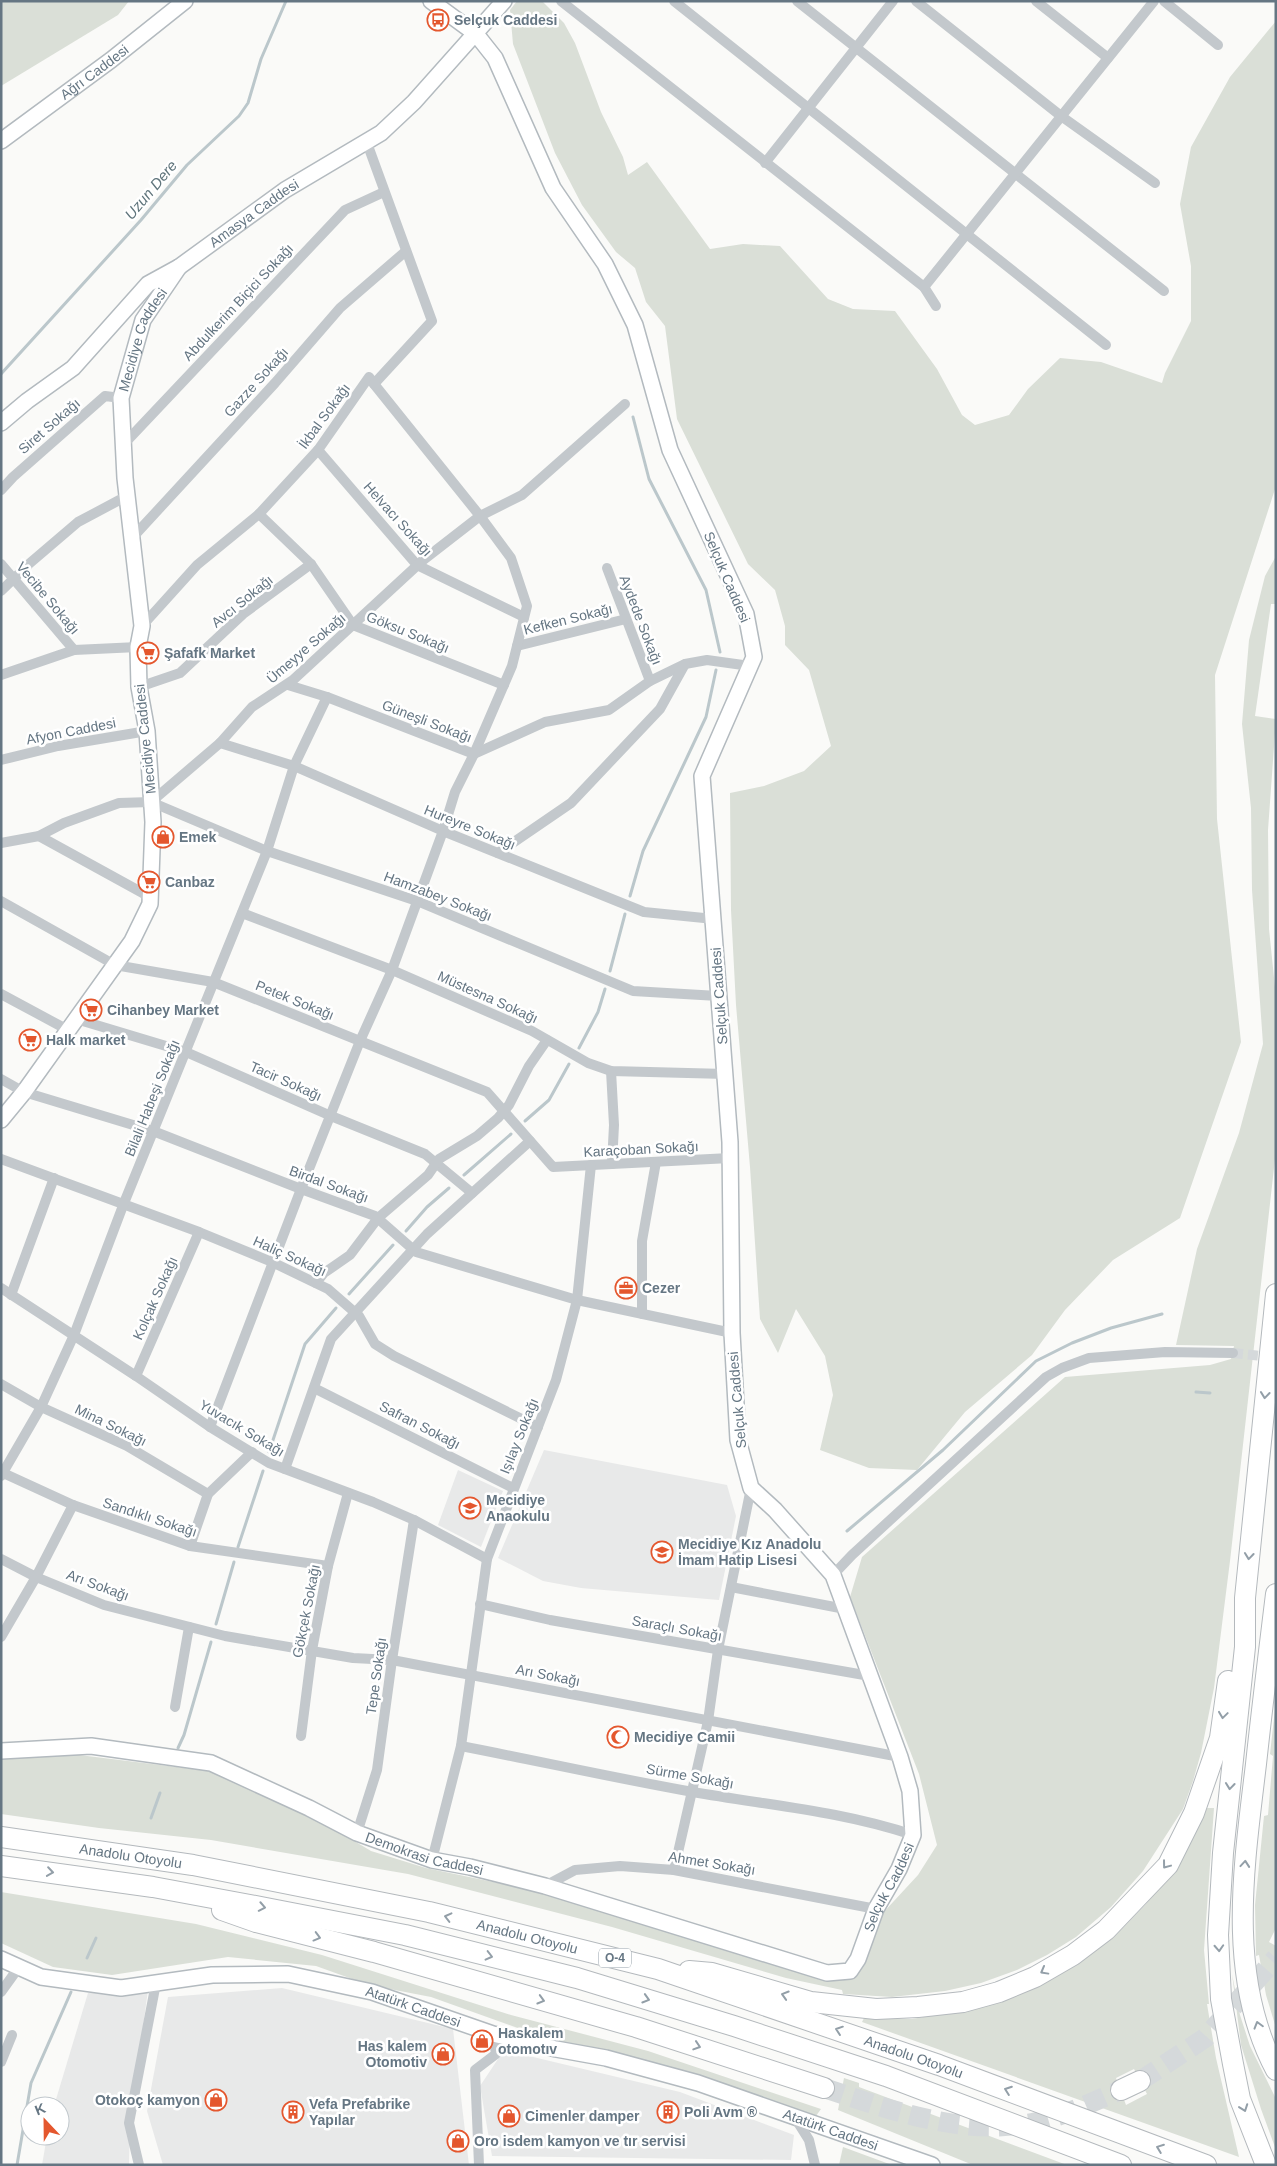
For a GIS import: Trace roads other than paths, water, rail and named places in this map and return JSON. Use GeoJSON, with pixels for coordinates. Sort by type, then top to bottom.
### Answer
{"type":"FeatureCollection","features":[{"type":"Feature","properties":{"kind":"highway"},"geometry":{"type":"LineString","coordinates":[[658,1969],[712,1973],[810,2002],[876,2009],[963,2002],[999,1992],[1035,1977],[1073,1955],[1106,1930],[1168,1865],[1194,1813],[1220,1738],[1233,1646],[1244,1598],[1276,1294]]}},
{"type":"Feature","properties":{"kind":"highway"},"geometry":{"type":"LineString","coordinates":[[1276,1594],[1244,1881],[1242,1941],[1247,1980],[1256,2018],[1266,2051],[1276,2070]]}},
{"type":"Feature","properties":{"kind":"highway"},"geometry":{"type":"LineString","coordinates":[[1244,1598],[1245,1647],[1223,1853],[1218,1935],[1221,1999],[1232,2064],[1240,2100],[1266,2165]]}},
{"type":"Feature","properties":{"kind":"highway","name":"Anadolu Otoyolu"},"geometry":{"type":"LineString","coordinates":[[1,1837],[221,1870],[429,1912],[658,1969],[939,2065],[1206,2165]]}},
{"type":"Feature","properties":{"kind":"highway","name":"Anadolu Otoyolu"},"geometry":{"type":"LineString","coordinates":[[1,1866],[153,1887],[405,1935],[576,1978],[734,2026],[886,2076],[1121,2165]]}},
{"type":"Feature","properties":{"kind":"highway"},"geometry":{"type":"LineString","coordinates":[[153,1887],[256,1922],[374,1952],[636,2027],[824,2088]]}},
{"type":"Feature","properties":{"kind":"highway"},"geometry":{"type":"LineString","coordinates":[[1121,2090],[1140,2081]]}},
{"type":"Feature","properties":{"kind":"street","name":"Ağrı Caddesi"},"geometry":{"type":"LineString","coordinates":[[1,140],[111,60],[185,1]]}},
{"type":"Feature","properties":{"kind":"street"},"geometry":{"type":"LineString","coordinates":[[431,1],[476,34]]}},
{"type":"Feature","properties":{"kind":"street","name":"Amasya Caddesi"},"geometry":{"type":"LineString","coordinates":[[1,424],[27,401],[73,368],[148,284],[179,267],[285,190],[381,133],[414,102],[504,1]]}},
{"type":"Feature","properties":{"kind":"street"},"geometry":{"type":"LineString","coordinates":[[561,1],[924,287],[936,306]]}},
{"type":"Feature","properties":{"kind":"street"},"geometry":{"type":"LineString","coordinates":[[674,1],[1106,345]]}},
{"type":"Feature","properties":{"kind":"street"},"geometry":{"type":"LineString","coordinates":[[797,1],[1164,291]]}},
{"type":"Feature","properties":{"kind":"street"},"geometry":{"type":"LineString","coordinates":[[765,163],[893,1]]}},
{"type":"Feature","properties":{"kind":"street"},"geometry":{"type":"LineString","coordinates":[[916,1],[1061,116],[1155,183]]}},
{"type":"Feature","properties":{"kind":"street"},"geometry":{"type":"LineString","coordinates":[[1036,1],[1108,58]]}},
{"type":"Feature","properties":{"kind":"street"},"geometry":{"type":"LineString","coordinates":[[924,287],[1154,1]]}},
{"type":"Feature","properties":{"kind":"street"},"geometry":{"type":"LineString","coordinates":[[1164,1],[1218,45]]}},
{"type":"Feature","properties":{"kind":"street","name":"Selçuk Caddesi"},"geometry":{"type":"LineString","coordinates":[[476,34],[496,58],[553,188],[606,264],[635,325],[670,450],[746,614],[754,657],[702,776],[714,919],[718,996],[726,1074],[730,1158],[732,1333],[738,1440],[750,1488],[775,1510],[833,1575],[900,1756],[910,1791],[913,1835],[898,1869],[876,1909],[858,1959],[850,1971]]}},
{"type":"Feature","properties":{"kind":"street","name":"İkbal Sokağı"},"geometry":{"type":"LineString","coordinates":[[142,626],[196,565],[259,514],[318,450],[369,377],[374,384],[432,321],[367,143]]}},
{"type":"Feature","properties":{"kind":"street","name":"Abdulkerim Biçici Sokağı"},"geometry":{"type":"LineString","coordinates":[[123,445],[345,210],[384,192]]}},
{"type":"Feature","properties":{"kind":"street","name":"Gazze Sokağı"},"geometry":{"type":"LineString","coordinates":[[133,537],[276,383],[340,308],[406,251]]}},
{"type":"Feature","properties":{"kind":"street","name":"Mecidiye Caddesi"},"geometry":{"type":"LineString","coordinates":[[1,1120],[24,1092],[132,941],[143,921],[150,897],[151,802],[147,731],[139,687],[138,647],[142,626],[123,445],[121,398],[143,320],[179,267]]}},
{"type":"Feature","properties":{"kind":"street"},"geometry":{"type":"LineString","coordinates":[[210,1426],[330,1116],[360,1041],[392,970],[443,831],[455,792],[504,686],[527,606],[511,558],[480,516],[374,384]]}},
{"type":"Feature","properties":{"kind":"street","name":"Siret Sokağı"},"geometry":{"type":"LineString","coordinates":[[1,490],[12,477],[104,396],[121,398]]}},
{"type":"Feature","properties":{"kind":"street","name":"Ümeyye Sokağı"},"geometry":{"type":"LineString","coordinates":[[151,802],[220,743],[252,708],[288,685],[417,565],[480,516],[522,495],[625,404]]}},
{"type":"Feature","properties":{"kind":"street","name":"Helvacı Sokağı"},"geometry":{"type":"LineString","coordinates":[[318,450],[417,565],[524,617]]}},
{"type":"Feature","properties":{"kind":"street"},"geometry":{"type":"LineString","coordinates":[[1,591],[78,522],[128,496]]}},
{"type":"Feature","properties":{"kind":"street","name":"Göksu Sokağı"},"geometry":{"type":"LineString","coordinates":[[259,514],[311,564],[353,625],[504,686]]}},
{"type":"Feature","properties":{"kind":"street","name":"Vecibe Sokağı"},"geometry":{"type":"LineString","coordinates":[[1,564],[74,650]]}},
{"type":"Feature","properties":{"kind":"street","name":"Avcı Sokağı"},"geometry":{"type":"LineString","coordinates":[[139,687],[180,673],[244,614],[311,564]]}},
{"type":"Feature","properties":{"kind":"street","name":"Aydede Sokağı"},"geometry":{"type":"LineString","coordinates":[[607,568],[650,681]]}},
{"type":"Feature","properties":{"kind":"street","name":"Kefken Sokağı"},"geometry":{"type":"LineString","coordinates":[[517,646],[626,619]]}},
{"type":"Feature","properties":{"kind":"street"},"geometry":{"type":"LineString","coordinates":[[1,676],[74,650],[138,647]]}},
{"type":"Feature","properties":{"kind":"street","name":"Güneşli Sokağı"},"geometry":{"type":"LineString","coordinates":[[288,685],[327,697],[474,754],[545,722],[609,710],[650,681],[685,664],[707,660],[750,666]]}},
{"type":"Feature","properties":{"kind":"street"},"geometry":{"type":"LineString","coordinates":[[498,853],[571,803],[660,709],[685,664]]}},
{"type":"Feature","properties":{"kind":"street","name":"Bilali Habeşi Sokağı"},"geometry":{"type":"LineString","coordinates":[[2,1474],[41,1407],[74,1335],[212,982],[267,851],[294,766],[327,697]]}},
{"type":"Feature","properties":{"kind":"street","name":"Afyon Caddesi"},"geometry":{"type":"LineString","coordinates":[[1,760],[58,746],[147,731]]}},
{"type":"Feature","properties":{"kind":"street","name":"Hureyre Sokağı"},"geometry":{"type":"LineString","coordinates":[[220,743],[294,766],[443,831],[644,912],[714,919]]}},
{"type":"Feature","properties":{"kind":"street"},"geometry":{"type":"LineString","coordinates":[[1,843],[39,836],[64,823],[119,803],[151,802]]}},
{"type":"Feature","properties":{"kind":"street","name":"Hamzabey Sokağı"},"geometry":{"type":"LineString","coordinates":[[151,802],[267,851],[417,901],[633,991],[718,996]]}},
{"type":"Feature","properties":{"kind":"street"},"geometry":{"type":"LineString","coordinates":[[39,836],[150,897]]}},
{"type":"Feature","properties":{"kind":"street","name":"Petek Sokağı"},"geometry":{"type":"LineString","coordinates":[[1,901],[115,965],[212,982],[487,1092],[553,1167]]}},
{"type":"Feature","properties":{"kind":"street","name":"Müstesna Sokağı"},"geometry":{"type":"LineString","coordinates":[[242,913],[392,970],[532,1031],[588,1063],[611,1072],[726,1074]]}},
{"type":"Feature","properties":{"kind":"street","name":"Tacir Sokağı"},"geometry":{"type":"LineString","coordinates":[[1,994],[72,1024],[186,1052],[330,1116],[425,1154],[472,1193]]}},
{"type":"Feature","properties":{"kind":"street"},"geometry":{"type":"LineString","coordinates":[[316,1283],[324,1273],[350,1255],[378,1218],[428,1175],[436,1162],[448,1152],[477,1136],[504,1112],[529,1066],[547,1040]]}},
{"type":"Feature","properties":{"kind":"street"},"geometry":{"type":"LineString","coordinates":[[611,1072],[614,1124],[612,1164]]}},
{"type":"Feature","properties":{"kind":"street","name":"Birdal Sokağı"},"geometry":{"type":"LineString","coordinates":[[1,1079],[24,1092],[154,1131],[378,1218],[413,1249],[577,1300],[732,1333]]}},
{"type":"Feature","properties":{"kind":"street"},"geometry":{"type":"LineString","coordinates":[[285,1470],[330,1339],[427,1234],[530,1141]]}},
{"type":"Feature","properties":{"kind":"street","name":"Karaçoban Sokağı"},"geometry":{"type":"LineString","coordinates":[[553,1167],[730,1158]]}},
{"type":"Feature","properties":{"kind":"street","name":"Haliç Sokağı"},"geometry":{"type":"LineString","coordinates":[[1,1159],[199,1232],[272,1262],[316,1283],[328,1289],[355,1312],[375,1344],[394,1356],[538,1427]]}},
{"type":"Feature","properties":{"kind":"street"},"geometry":{"type":"LineString","coordinates":[[642,1314],[642,1241],[656,1162]]}},
{"type":"Feature","properties":{"kind":"street","name":"Işılay Sokağı"},"geometry":{"type":"LineString","coordinates":[[432,1860],[461,1746],[487,1559],[556,1380],[577,1300],[591,1165]]}},
{"type":"Feature","properties":{"kind":"street"},"geometry":{"type":"LineString","coordinates":[[11,1295],[54,1178]]}},
{"type":"Feature","properties":{"kind":"street","name":"Kolçak Sokağı"},"geometry":{"type":"LineString","coordinates":[[136,1376],[199,1232]]}},
{"type":"Feature","properties":{"kind":"street","name":"Yuvacık Sokağı"},"geometry":{"type":"LineString","coordinates":[[1,1288],[269,1463],[414,1520],[487,1559]]}},
{"type":"Feature","properties":{"kind":"street"},"geometry":{"type":"LineString","coordinates":[[833,1575],[852,1555],[1046,1377],[1062,1368],[1089,1358],[1165,1352],[1232,1353]]}},
{"type":"Feature","properties":{"kind":"street","name":"Mina Sokağı"},"geometry":{"type":"LineString","coordinates":[[1,1384],[41,1407],[127,1446],[208,1494]]}},
{"type":"Feature","properties":{"kind":"street","name":"Safran Sokağı"},"geometry":{"type":"LineString","coordinates":[[314,1388],[513,1488]]}},
{"type":"Feature","properties":{"kind":"street"},"geometry":{"type":"LineString","coordinates":[[190,1546],[208,1494],[252,1452]]}},
{"type":"Feature","properties":{"kind":"street","name":"Sandıklı Sokağı"},"geometry":{"type":"LineString","coordinates":[[2,1474],[73,1505],[190,1546],[328,1566]]}},
{"type":"Feature","properties":{"kind":"street"},"geometry":{"type":"LineString","coordinates":[[674,1870],[708,1721],[718,1650],[750,1488]]}},
{"type":"Feature","properties":{"kind":"street","name":"Gökçek Sokağı"},"geometry":{"type":"LineString","coordinates":[[301,1736],[312,1650],[328,1566],[348,1493]]}},
{"type":"Feature","properties":{"kind":"street"},"geometry":{"type":"LineString","coordinates":[[1,1637],[36,1577],[73,1505]]}},
{"type":"Feature","properties":{"kind":"street","name":"Tepe Sokağı"},"geometry":{"type":"LineString","coordinates":[[357,1833],[377,1770],[414,1520]]}},
{"type":"Feature","properties":{"kind":"street","name":"Arı Sokağı"},"geometry":{"type":"LineString","coordinates":[[1,1559],[36,1577],[104,1605],[225,1636],[353,1658],[392,1660],[900,1756]]}},
{"type":"Feature","properties":{"kind":"street"},"geometry":{"type":"LineString","coordinates":[[731,1586],[845,1609]]}},
{"type":"Feature","properties":{"kind":"street","name":"Saraçlı Sokağı"},"geometry":{"type":"LineString","coordinates":[[480,1604],[550,1620],[870,1676]]}},
{"type":"Feature","properties":{"kind":"street"},"geometry":{"type":"LineString","coordinates":[[175,1707],[189,1627]]}},
{"type":"Feature","properties":{"kind":"street","name":"Demokrasi Caddesi"},"geometry":{"type":"LineString","coordinates":[[1,1751],[91,1746],[211,1763],[309,1808],[357,1833],[432,1860],[470,1867],[545,1886],[827,1973],[850,1971]]}},
{"type":"Feature","properties":{"kind":"street","name":"Sürme Sokağı"},"geometry":{"type":"LineString","coordinates":[[461,1746],[693,1792],[794,1808],[894,1828],[913,1835]]}},
{"type":"Feature","properties":{"kind":"street","name":"Ahmet Sokağı"},"geometry":{"type":"LineString","coordinates":[[545,1886],[575,1870],[620,1866],[674,1870],[876,1909]]}},
{"type":"Feature","properties":{"kind":"street","name":"Atatürk Caddesi"},"geometry":{"type":"LineString","coordinates":[[1,1959],[41,1977],[121,1988],[212,1975],[288,1974],[372,1992],[493,2034],[556,2049],[606,2058],[698,2083],[932,2165]]}},
{"type":"Feature","properties":{"kind":"street"},"geometry":{"type":"LineString","coordinates":[[1,1992],[19,1967]]}},
{"type":"Feature","properties":{"kind":"street"},"geometry":{"type":"LineString","coordinates":[[139,2165],[129,2123],[156,1983]]}},
{"type":"Feature","properties":{"kind":"street"},"geometry":{"type":"LineString","coordinates":[[478,2165],[475,2070],[496,2054],[493,2034]]}},
{"type":"Feature","properties":{"kind":"street"},"geometry":{"type":"LineString","coordinates":[[1,2062],[12,2035]]}},
{"type":"Feature","properties":{"kind":"street"},"geometry":{"type":"LineString","coordinates":[[793,2115],[808,2140],[815,2165]]}},
{"type":"Feature","properties":{"kind":"waterway","name":"Uzun Dere"},"geometry":{"type":"LineString","coordinates":[[1,374],[141,220],[187,165],[239,116],[248,103],[261,59],[286,1]]}},
{"type":"Feature","properties":{"kind":"waterway"},"geometry":{"type":"LineString","coordinates":[[633,417],[649,479],[706,590],[720,652]]}},
{"type":"Feature","properties":{"kind":"waterway"},"geometry":{"type":"LineString","coordinates":[[630,896],[643,851],[706,717],[716,670]]}},
{"type":"Feature","properties":{"kind":"waterway"},"geometry":{"type":"LineString","coordinates":[[610,971],[625,914]]}},
{"type":"Feature","properties":{"kind":"waterway"},"geometry":{"type":"LineString","coordinates":[[579,1048],[598,1012],[605,989]]}},
{"type":"Feature","properties":{"kind":"waterway"},"geometry":{"type":"LineString","coordinates":[[525,1121],[549,1100],[569,1064]]}},
{"type":"Feature","properties":{"kind":"waterway"},"geometry":{"type":"LineString","coordinates":[[464,1175],[511,1134]]}},
{"type":"Feature","properties":{"kind":"waterway"},"geometry":{"type":"LineString","coordinates":[[406,1231],[427,1207],[449,1188]]}},
{"type":"Feature","properties":{"kind":"waterway"},"geometry":{"type":"LineString","coordinates":[[349,1294],[393,1245]]}},
{"type":"Feature","properties":{"kind":"waterway"},"geometry":{"type":"LineString","coordinates":[[269,1452],[305,1344],[336,1308]]}},
{"type":"Feature","properties":{"kind":"waterway"},"geometry":{"type":"LineString","coordinates":[[847,1531],[943,1450],[1036,1361],[1072,1343],[1111,1328],[1162,1314]]}},
{"type":"Feature","properties":{"kind":"waterway"},"geometry":{"type":"LineString","coordinates":[[1196,1392],[1210,1393]]}},
{"type":"Feature","properties":{"kind":"waterway"},"geometry":{"type":"LineString","coordinates":[[238,1547],[263,1471]]}},
{"type":"Feature","properties":{"kind":"waterway"},"geometry":{"type":"LineString","coordinates":[[216,1624],[234,1562]]}},
{"type":"Feature","properties":{"kind":"waterway"},"geometry":{"type":"LineString","coordinates":[[178,1748],[184,1735],[211,1642]]}},
{"type":"Feature","properties":{"kind":"waterway"},"geometry":{"type":"LineString","coordinates":[[151,1818],[160,1793]]}},
{"type":"Feature","properties":{"kind":"waterway"},"geometry":{"type":"LineString","coordinates":[[87,1958],[96,1938]]}},
{"type":"Feature","properties":{"kind":"waterway"},"geometry":{"type":"LineString","coordinates":[[17,2165],[31,2083],[71,1992]]}},
{"type":"Feature","properties":{"kind":"tunnel"},"geometry":{"type":"LineString","coordinates":[[1233,1353],[1271,1357]]}},
{"type":"Feature","properties":{"kind":"tunnel"},"geometry":{"type":"LineString","coordinates":[[1140,2081],[1205,2038],[1276,1958]]}},
{"type":"Feature","properties":{"kind":"tunnel"},"geometry":{"type":"LineString","coordinates":[[824,2088],[926,2119],[979,2126],[1005,2126],[1043,2121],[1121,2090]]}},
{"type":"Feature","properties":{"kind":"place","name":"Selçuk Caddesi"},"geometry":{"type":"Point","coordinates":[438,20]}},
{"type":"Feature","properties":{"kind":"place","name":"Şafafk Market"},"geometry":{"type":"Point","coordinates":[148,653]}},
{"type":"Feature","properties":{"kind":"place","name":"Emek"},"geometry":{"type":"Point","coordinates":[163,837]}},
{"type":"Feature","properties":{"kind":"place","name":"Canbaz"},"geometry":{"type":"Point","coordinates":[149,882]}},
{"type":"Feature","properties":{"kind":"place","name":"Cihanbey Market"},"geometry":{"type":"Point","coordinates":[91,1010]}},
{"type":"Feature","properties":{"kind":"place","name":"Halk market"},"geometry":{"type":"Point","coordinates":[30,1040]}},
{"type":"Feature","properties":{"kind":"place","name":"Cezer"},"geometry":{"type":"Point","coordinates":[626,1288]}},
{"type":"Feature","properties":{"kind":"place","name":"Mecidiye Anaokulu"},"geometry":{"type":"Point","coordinates":[470,1508]}},
{"type":"Feature","properties":{"kind":"place","name":"Mecidiye Kız Anadolu İmam Hatip Lisesi"},"geometry":{"type":"Point","coordinates":[662,1552]}},
{"type":"Feature","properties":{"kind":"place","name":"Mecidiye Camii"},"geometry":{"type":"Point","coordinates":[618,1737]}},
{"type":"Feature","properties":{"kind":"place","name":"Haskalem otomotıv"},"geometry":{"type":"Point","coordinates":[482,2041]}},
{"type":"Feature","properties":{"kind":"place","name":"Has kalem Otomotiv"},"geometry":{"type":"Point","coordinates":[443,2054]}},
{"type":"Feature","properties":{"kind":"place","name":"Otokoç kamyon"},"geometry":{"type":"Point","coordinates":[216,2100]}},
{"type":"Feature","properties":{"kind":"place","name":"Vefa Prefabrike Yapılar"},"geometry":{"type":"Point","coordinates":[293,2112]}},
{"type":"Feature","properties":{"kind":"place","name":"Poli Avm ®"},"geometry":{"type":"Point","coordinates":[668,2112]}},
{"type":"Feature","properties":{"kind":"place","name":"Cimenler damper"},"geometry":{"type":"Point","coordinates":[509,2116]}},
{"type":"Feature","properties":{"kind":"place","name":"Oro isdem kamyon ve tır servisi"},"geometry":{"type":"Point","coordinates":[458,2141]}}]}
